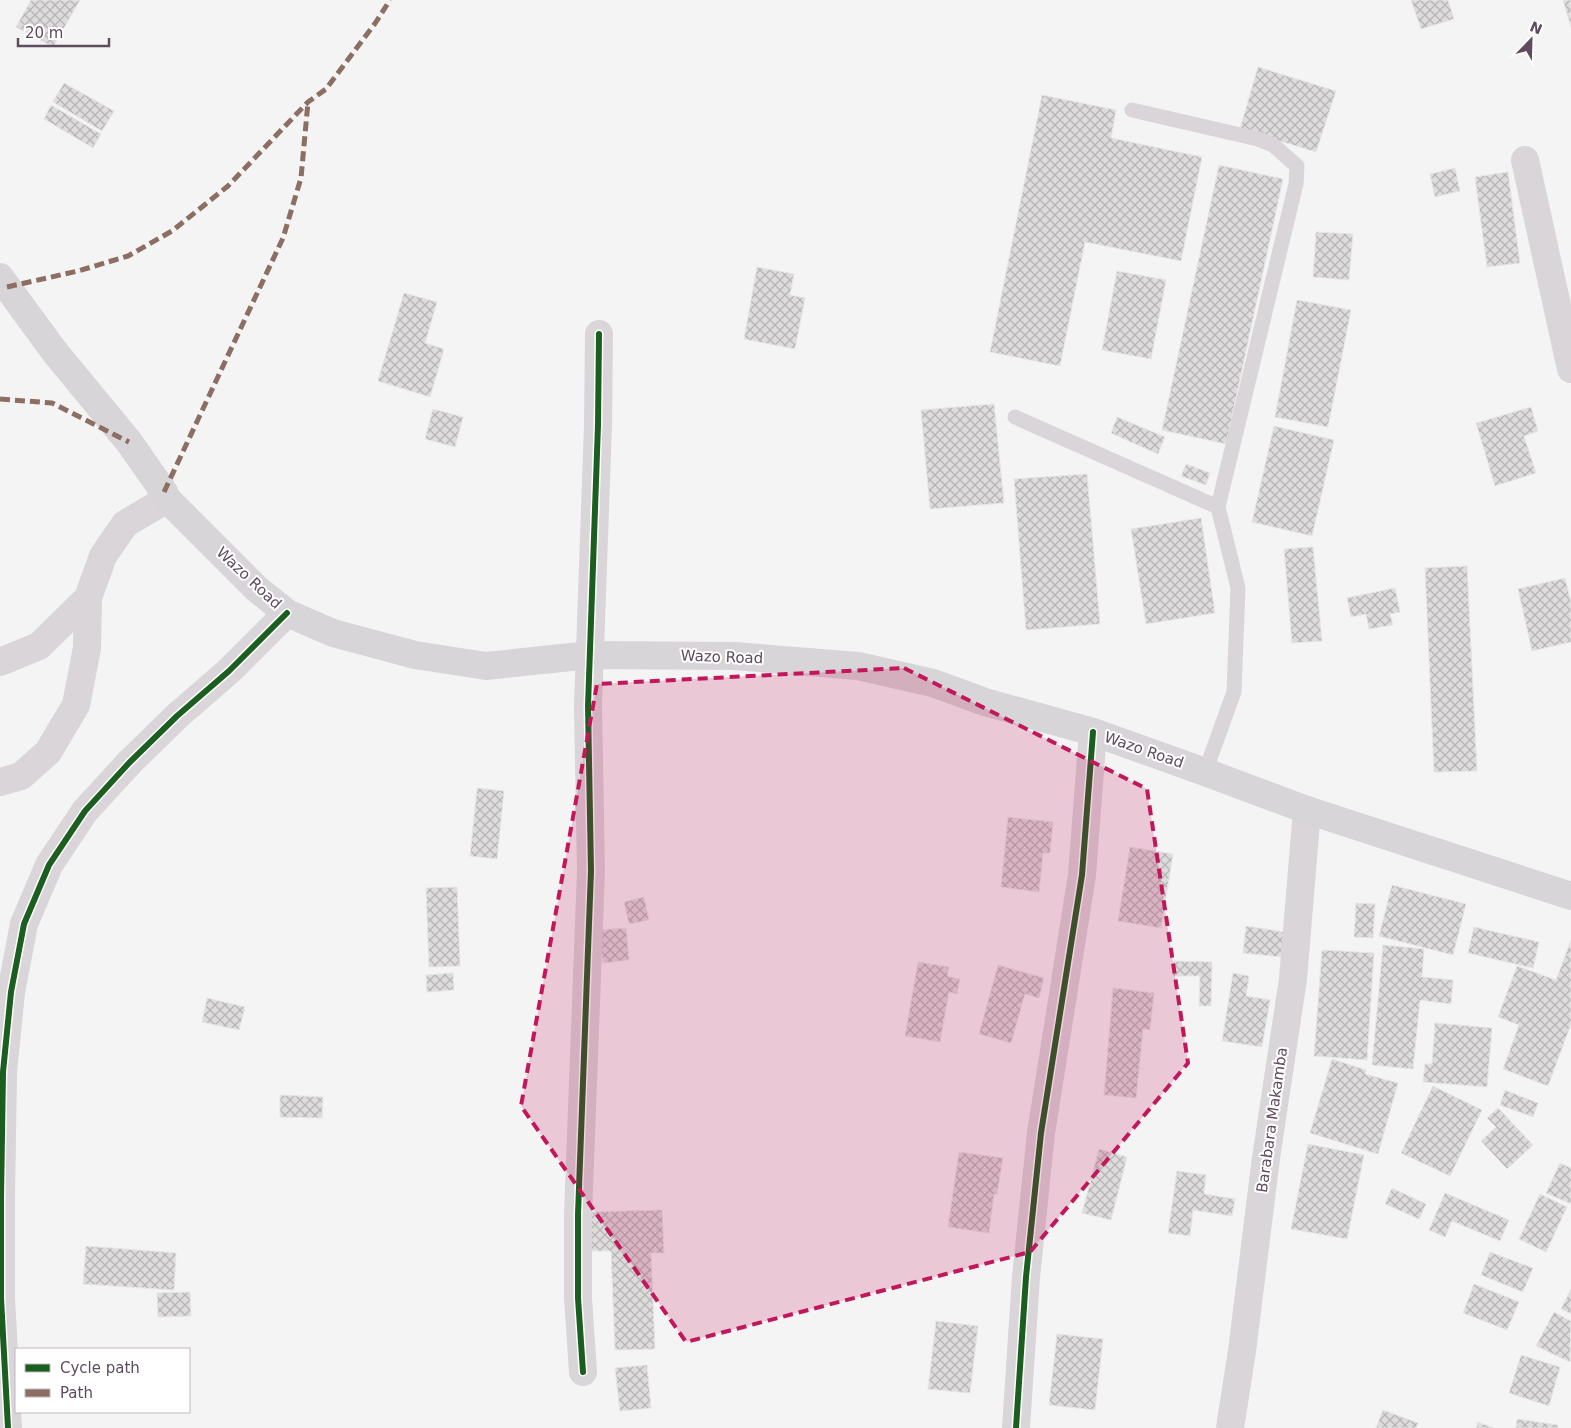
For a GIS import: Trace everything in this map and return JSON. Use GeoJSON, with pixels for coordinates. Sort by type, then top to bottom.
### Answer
{"type":"FeatureCollection","features":[{"type":"Feature","properties":{"kind":"main road","name":"Wazo Road"},"geometry":{"type":"LineString","coordinates":[[0,277],[54,351],[129,442],[167,498],[257,589],[287,613],[333,633],[415,655],[486,666],[590,655],[734,656],[858,666],[932,683],[985,702],[1093,732],[1307,810],[1571,896]]}},
{"type":"Feature","properties":{"kind":"street"},"geometry":{"type":"LineString","coordinates":[[1525,160],[1571,369]]}},
{"type":"Feature","properties":{"kind":"street"},"geometry":{"type":"LineString","coordinates":[[583,1372],[578,1298],[578,1214],[592,871],[588,706],[598,425],[599,334]]}},
{"type":"Feature","properties":{"kind":"street"},"geometry":{"type":"LineString","coordinates":[[0,782],[21,776],[48,752],[76,705],[87,648],[88,598],[103,556],[125,524],[167,498]]}},
{"type":"Feature","properties":{"kind":"street"},"geometry":{"type":"LineString","coordinates":[[0,662],[39,646],[88,598]]}},
{"type":"Feature","properties":{"kind":"street"},"geometry":{"type":"LineString","coordinates":[[8,1428],[1,1298],[3,1072],[11,992],[24,924],[49,865],[85,811],[129,763],[177,716],[229,671],[287,613]]}},
{"type":"Feature","properties":{"kind":"street"},"geometry":{"type":"LineString","coordinates":[[1016,1428],[1026,1276],[1041,1133],[1082,875],[1093,732]]}},
{"type":"Feature","properties":{"kind":"street","name":"Barabara Makamba"},"geometry":{"type":"LineString","coordinates":[[1230,1428],[1242,1351],[1266,1158],[1293,979],[1307,810]]}},
{"type":"Feature","properties":{"kind":"lane"},"geometry":{"type":"LineString","coordinates":[[1132,110],[1258,139],[1273,145],[1297,166],[1296,184],[1218,507],[1238,588],[1234,692],[1206,772]]}},
{"type":"Feature","properties":{"kind":"lane"},"geometry":{"type":"LineString","coordinates":[[1014,417],[1218,507]]}},
{"type":"Feature","properties":{"kind":"highlighted area"},"geometry":{"type":"Polygon","coordinates":[[[904,668],[1147,789],[1188,1063],[1030,1252],[686,1342],[521,1106],[597,684],[904,668]]]}},
{"type":"Feature","properties":{"kind":"building"},"geometry":{"type":"Polygon","coordinates":[[[31,0],[80,0],[53,47],[16,27],[31,0]]]}},
{"type":"Feature","properties":{"kind":"building"},"geometry":{"type":"Polygon","coordinates":[[[1411,0],[1448,0],[1454,19],[1421,29],[1411,0]]]}},
{"type":"Feature","properties":{"kind":"building"},"geometry":{"type":"Polygon","coordinates":[[[1563,0],[1571,0],[1571,27],[1563,0]]]}},
{"type":"Feature","properties":{"kind":"building"},"geometry":{"type":"Polygon","coordinates":[[[1258,67],[1336,91],[1316,152],[1240,129],[1258,67]]]}},
{"type":"Feature","properties":{"kind":"building"},"geometry":{"type":"Polygon","coordinates":[[[64,83],[114,111],[102,131],[53,102],[64,83]]]}},
{"type":"Feature","properties":{"kind":"building"},"geometry":{"type":"Polygon","coordinates":[[[1042,95],[1116,110],[1111,138],[1202,157],[1181,261],[1085,242],[1060,366],[990,352],[1042,95]]]}},
{"type":"Feature","properties":{"kind":"building"},"geometry":{"type":"Polygon","coordinates":[[[51,105],[101,134],[93,148],[44,119],[51,105]]]}},
{"type":"Feature","properties":{"kind":"building"},"geometry":{"type":"Polygon","coordinates":[[[1219,165],[1283,179],[1226,444],[1162,430],[1219,165]]]}},
{"type":"Feature","properties":{"kind":"building"},"geometry":{"type":"Polygon","coordinates":[[[1455,168],[1460,191],[1435,197],[1430,174],[1455,168]]]}},
{"type":"Feature","properties":{"kind":"building"},"geometry":{"type":"Polygon","coordinates":[[[1508,172],[1520,263],[1487,267],[1475,177],[1508,172]]]}},
{"type":"Feature","properties":{"kind":"building"},"geometry":{"type":"Polygon","coordinates":[[[1316,232],[1353,234],[1349,280],[1313,277],[1316,232]]]}},
{"type":"Feature","properties":{"kind":"building"},"geometry":{"type":"Polygon","coordinates":[[[757,267],[794,274],[790,295],[805,298],[795,349],[744,339],[757,267]]]}},
{"type":"Feature","properties":{"kind":"building"},"geometry":{"type":"Polygon","coordinates":[[[1117,271],[1166,280],[1151,359],[1102,350],[1117,271]]]}},
{"type":"Feature","properties":{"kind":"building"},"geometry":{"type":"Polygon","coordinates":[[[404,293],[437,302],[425,343],[444,349],[430,397],[378,381],[404,293]]]}},
{"type":"Feature","properties":{"kind":"building"},"geometry":{"type":"Polygon","coordinates":[[[1297,300],[1351,310],[1328,427],[1275,417],[1297,300]]]}},
{"type":"Feature","properties":{"kind":"building"},"geometry":{"type":"Polygon","coordinates":[[[994,404],[1004,503],[930,509],[921,410],[994,404]]]}},
{"type":"Feature","properties":{"kind":"building"},"geometry":{"type":"Polygon","coordinates":[[[1531,407],[1538,431],[1524,436],[1536,473],[1495,486],[1476,423],[1531,407]]]}},
{"type":"Feature","properties":{"kind":"building"},"geometry":{"type":"Polygon","coordinates":[[[433,409],[463,417],[455,447],[425,439],[433,409]]]}},
{"type":"Feature","properties":{"kind":"building"},"geometry":{"type":"Polygon","coordinates":[[[1117,417],[1165,437],[1158,454],[1111,433],[1117,417]]]}},
{"type":"Feature","properties":{"kind":"building"},"geometry":{"type":"Polygon","coordinates":[[[1274,426],[1334,440],[1312,536],[1252,522],[1274,426]]]}},
{"type":"Feature","properties":{"kind":"building"},"geometry":{"type":"Polygon","coordinates":[[[1186,464],[1210,473],[1206,485],[1181,476],[1186,464]]]}},
{"type":"Feature","properties":{"kind":"building"},"geometry":{"type":"Polygon","coordinates":[[[1087,474],[1100,624],[1026,630],[1014,479],[1087,474]]]}},
{"type":"Feature","properties":{"kind":"building"},"geometry":{"type":"Polygon","coordinates":[[[1201,518],[1215,613],[1146,624],[1131,529],[1201,518]]]}},
{"type":"Feature","properties":{"kind":"building"},"geometry":{"type":"Polygon","coordinates":[[[1313,547],[1322,641],[1292,643],[1284,549],[1313,547]]]}},
{"type":"Feature","properties":{"kind":"building"},"geometry":{"type":"Polygon","coordinates":[[[1467,566],[1477,771],[1434,772],[1425,568],[1467,566]]]}},
{"type":"Feature","properties":{"kind":"building"},"geometry":{"type":"Polygon","coordinates":[[[1565,578],[1571,602],[1571,642],[1532,651],[1518,589],[1565,578]]]}},
{"type":"Feature","properties":{"kind":"building"},"geometry":{"type":"Polygon","coordinates":[[[1395,588],[1400,612],[1390,614],[1393,625],[1369,629],[1366,614],[1351,617],[1347,598],[1395,588]]]}},
{"type":"Feature","properties":{"kind":"building"},"geometry":{"type":"Polygon","coordinates":[[[477,788],[504,791],[497,859],[470,856],[477,788]]]}},
{"type":"Feature","properties":{"kind":"building"},"geometry":{"type":"Polygon","coordinates":[[[1008,817],[1053,822],[1050,853],[1043,853],[1039,892],[1001,887],[1008,817]]]}},
{"type":"Feature","properties":{"kind":"building"},"geometry":{"type":"Polygon","coordinates":[[[1130,847],[1173,854],[1161,928],[1118,921],[1130,847]]]}},
{"type":"Feature","properties":{"kind":"building"},"geometry":{"type":"Polygon","coordinates":[[[1392,885],[1466,904],[1453,955],[1379,936],[1392,885]]]}},
{"type":"Feature","properties":{"kind":"building"},"geometry":{"type":"Polygon","coordinates":[[[457,887],[460,966],[429,967],[426,888],[457,887]]]}},
{"type":"Feature","properties":{"kind":"building"},"geometry":{"type":"Polygon","coordinates":[[[644,897],[649,920],[629,924],[624,902],[644,897]]]}},
{"type":"Feature","properties":{"kind":"building"},"geometry":{"type":"Polygon","coordinates":[[[1356,903],[1375,904],[1373,938],[1354,937],[1356,903]]]}},
{"type":"Feature","properties":{"kind":"building"},"geometry":{"type":"Polygon","coordinates":[[[1246,926],[1284,932],[1281,957],[1243,953],[1246,926]]]}},
{"type":"Feature","properties":{"kind":"building"},"geometry":{"type":"Polygon","coordinates":[[[1474,927],[1539,942],[1533,968],[1468,953],[1474,927]]]}},
{"type":"Feature","properties":{"kind":"building"},"geometry":{"type":"Polygon","coordinates":[[[626,928],[629,960],[603,963],[599,930],[626,928]]]}},
{"type":"Feature","properties":{"kind":"building"},"geometry":{"type":"Polygon","coordinates":[[[1571,940],[1571,1024],[1548,1086],[1503,1069],[1519,1025],[1498,1017],[1517,966],[1556,980],[1571,940]]]}},
{"type":"Feature","properties":{"kind":"building"},"geometry":{"type":"Polygon","coordinates":[[[1383,945],[1424,949],[1422,977],[1453,980],[1451,1004],[1420,1000],[1413,1069],[1372,1065],[1383,945]]]}},
{"type":"Feature","properties":{"kind":"building"},"geometry":{"type":"Polygon","coordinates":[[[1322,950],[1374,953],[1367,1060],[1314,1056],[1322,950]]]}},
{"type":"Feature","properties":{"kind":"building"},"geometry":{"type":"Polygon","coordinates":[[[1173,961],[1212,962],[1211,1006],[1199,1006],[1200,976],[1173,976],[1173,961]]]}},
{"type":"Feature","properties":{"kind":"building"},"geometry":{"type":"Polygon","coordinates":[[[918,962],[949,967],[947,976],[960,979],[957,994],[949,992],[940,1042],[905,1036],[918,962]]]}},
{"type":"Feature","properties":{"kind":"building"},"geometry":{"type":"Polygon","coordinates":[[[998,965],[1044,978],[1039,998],[1025,994],[1011,1043],[979,1034],[998,965]]]}},
{"type":"Feature","properties":{"kind":"building"},"geometry":{"type":"Polygon","coordinates":[[[453,973],[454,990],[427,992],[426,975],[453,973]]]}},
{"type":"Feature","properties":{"kind":"building"},"geometry":{"type":"Polygon","coordinates":[[[1233,973],[1249,976],[1246,996],[1270,1000],[1262,1047],[1222,1041],[1233,973]]]}},
{"type":"Feature","properties":{"kind":"building"},"geometry":{"type":"Polygon","coordinates":[[[1113,988],[1154,993],[1150,1030],[1143,1029],[1136,1098],[1104,1095],[1113,988]]]}},
{"type":"Feature","properties":{"kind":"building"},"geometry":{"type":"Polygon","coordinates":[[[207,998],[245,1007],[239,1030],[202,1022],[207,998]]]}},
{"type":"Feature","properties":{"kind":"building"},"geometry":{"type":"Polygon","coordinates":[[[1435,1023],[1492,1028],[1487,1087],[1423,1082],[1425,1064],[1432,1064],[1435,1023]]]}},
{"type":"Feature","properties":{"kind":"building"},"geometry":{"type":"Polygon","coordinates":[[[1332,1059],[1366,1070],[1365,1074],[1398,1083],[1378,1154],[1310,1133],[1332,1059]]]}},
{"type":"Feature","properties":{"kind":"building"},"geometry":{"type":"Polygon","coordinates":[[[1433,1086],[1482,1110],[1450,1176],[1401,1153],[1433,1086]]]}},
{"type":"Feature","properties":{"kind":"building"},"geometry":{"type":"Polygon","coordinates":[[[1505,1090],[1538,1103],[1533,1117],[1500,1105],[1505,1090]]]}},
{"type":"Feature","properties":{"kind":"building"},"geometry":{"type":"Polygon","coordinates":[[[280,1095],[323,1097],[322,1118],[280,1117],[280,1095]]]}},
{"type":"Feature","properties":{"kind":"building"},"geometry":{"type":"Polygon","coordinates":[[[1498,1108],[1533,1145],[1507,1169],[1481,1141],[1496,1127],[1487,1118],[1498,1108]]]}},
{"type":"Feature","properties":{"kind":"building"},"geometry":{"type":"Polygon","coordinates":[[[1308,1144],[1364,1155],[1347,1239],[1291,1229],[1308,1144]]]}},
{"type":"Feature","properties":{"kind":"building"},"geometry":{"type":"Polygon","coordinates":[[[1099,1149],[1127,1157],[1111,1220],[1082,1213],[1099,1149]]]}},
{"type":"Feature","properties":{"kind":"building"},"geometry":{"type":"Polygon","coordinates":[[[959,1152],[1003,1158],[997,1194],[994,1194],[989,1233],[948,1227],[959,1152]]]}},
{"type":"Feature","properties":{"kind":"building"},"geometry":{"type":"Polygon","coordinates":[[[1560,1163],[1571,1168],[1571,1204],[1546,1193],[1560,1163]]]}},
{"type":"Feature","properties":{"kind":"building"},"geometry":{"type":"Polygon","coordinates":[[[1177,1171],[1206,1175],[1204,1194],[1235,1199],[1232,1216],[1193,1210],[1190,1236],[1168,1233],[1177,1171]]]}},
{"type":"Feature","properties":{"kind":"building"},"geometry":{"type":"Polygon","coordinates":[[[1392,1188],[1426,1204],[1419,1219],[1385,1204],[1392,1188]]]}},
{"type":"Feature","properties":{"kind":"building"},"geometry":{"type":"Polygon","coordinates":[[[1445,1193],[1509,1220],[1500,1241],[1452,1221],[1445,1237],[1429,1230],[1445,1193]]]}},
{"type":"Feature","properties":{"kind":"building"},"geometry":{"type":"Polygon","coordinates":[[[1540,1194],[1567,1207],[1546,1252],[1519,1239],[1540,1194]]]}},
{"type":"Feature","properties":{"kind":"building"},"geometry":{"type":"Polygon","coordinates":[[[662,1210],[664,1253],[651,1253],[655,1349],[615,1350],[611,1251],[591,1251],[590,1212],[662,1210]]]}},
{"type":"Feature","properties":{"kind":"building"},"geometry":{"type":"Polygon","coordinates":[[[86,1246],[176,1253],[174,1290],[83,1284],[86,1246]]]}},
{"type":"Feature","properties":{"kind":"building"},"geometry":{"type":"Polygon","coordinates":[[[1490,1252],[1533,1268],[1523,1292],[1481,1275],[1490,1252]]]}},
{"type":"Feature","properties":{"kind":"building"},"geometry":{"type":"Polygon","coordinates":[[[1474,1284],[1519,1302],[1507,1330],[1463,1313],[1474,1284]]]}},
{"type":"Feature","properties":{"kind":"building"},"geometry":{"type":"Polygon","coordinates":[[[1571,1289],[1571,1314],[1561,1309],[1571,1289]]]}},
{"type":"Feature","properties":{"kind":"building"},"geometry":{"type":"Polygon","coordinates":[[[190,1292],[191,1316],[158,1317],[157,1293],[190,1292]]]}},
{"type":"Feature","properties":{"kind":"building"},"geometry":{"type":"Polygon","coordinates":[[[1554,1312],[1571,1321],[1570,1362],[1536,1346],[1554,1312]]]}},
{"type":"Feature","properties":{"kind":"building"},"geometry":{"type":"Polygon","coordinates":[[[936,1321],[978,1326],[970,1393],[928,1389],[936,1321]]]}},
{"type":"Feature","properties":{"kind":"building"},"geometry":{"type":"Polygon","coordinates":[[[1057,1334],[1103,1339],[1095,1410],[1049,1405],[1057,1334]]]}},
{"type":"Feature","properties":{"kind":"building"},"geometry":{"type":"Polygon","coordinates":[[[1521,1355],[1560,1367],[1549,1406],[1509,1393],[1521,1355]]]}},
{"type":"Feature","properties":{"kind":"building"},"geometry":{"type":"Polygon","coordinates":[[[647,1365],[651,1408],[620,1411],[615,1368],[647,1365]]]}},
{"type":"Feature","properties":{"kind":"building"},"geometry":{"type":"Polygon","coordinates":[[[1383,1410],[1418,1423],[1416,1428],[1376,1428],[1383,1410]]]}},
{"type":"Feature","properties":{"kind":"building"},"geometry":{"type":"Polygon","coordinates":[[[1517,1419],[1558,1425],[1558,1428],[1516,1428],[1517,1419]]]}},
{"type":"Feature","properties":{"kind":"building"},"geometry":{"type":"Polygon","coordinates":[[[1478,1422],[1494,1428],[1476,1428],[1478,1422]]]}},
{"type":"Feature","properties":{"kind":"marked path"},"geometry":{"type":"LineString","coordinates":[[7,287],[78,271],[128,256],[172,231],[228,186],[308,102],[326,89],[390,0]]}},
{"type":"Feature","properties":{"kind":"marked path"},"geometry":{"type":"LineString","coordinates":[[164,492],[283,238],[301,178],[308,102]]}},
{"type":"Feature","properties":{"kind":"marked path"},"geometry":{"type":"LineString","coordinates":[[0,399],[52,403],[129,442]]}},
{"type":"Feature","properties":{"kind":"cycle path"},"geometry":{"type":"LineString","coordinates":[[583,1372],[578,1298],[578,1214],[591,871],[588,706],[598,425],[599,334]]}},
{"type":"Feature","properties":{"kind":"cycle path"},"geometry":{"type":"LineString","coordinates":[[8,1428],[1,1298],[3,1072],[11,992],[24,924],[49,865],[85,811],[129,763],[177,716],[229,671],[287,613]]}},
{"type":"Feature","properties":{"kind":"cycle path"},"geometry":{"type":"LineString","coordinates":[[1016,1428],[1026,1277],[1041,1133],[1082,875],[1093,732]]}}]}
